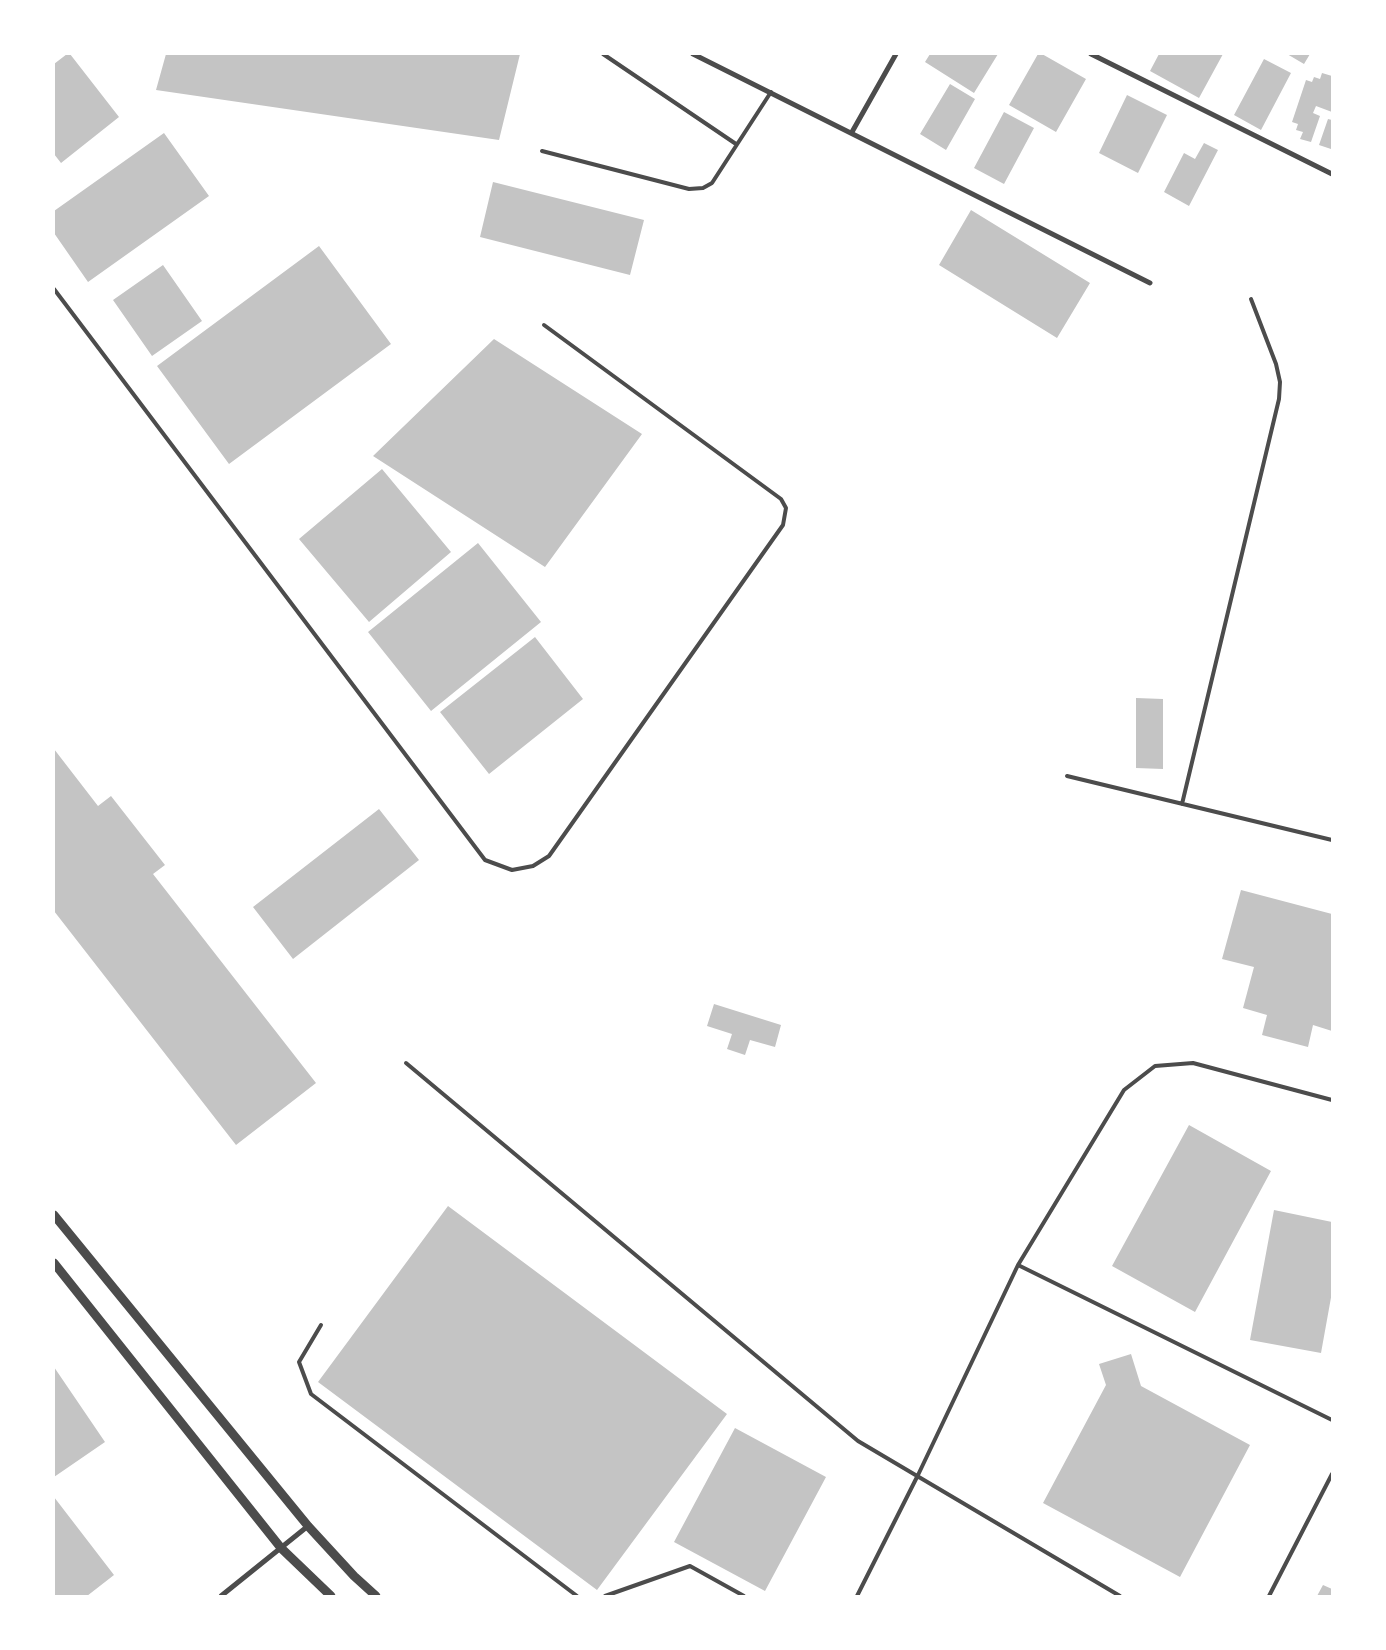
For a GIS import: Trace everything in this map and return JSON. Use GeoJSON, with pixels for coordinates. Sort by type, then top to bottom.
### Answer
{"type":"FeatureCollection","features":[{"type":"Feature","properties":{"kind":"street"},"geometry":{"type":"LineString","coordinates":[[693,54],[1150,283]]}},
{"type":"Feature","properties":{"kind":"street"},"geometry":{"type":"LineString","coordinates":[[852,132],[896,54]]}},
{"type":"Feature","properties":{"kind":"street"},"geometry":{"type":"LineString","coordinates":[[1091,54],[1332,174]]}},
{"type":"Feature","properties":{"kind":"street"},"geometry":{"type":"LineString","coordinates":[[54,1215],[308,1526],[354,1576],[376,1596]]}},
{"type":"Feature","properties":{"kind":"street"},"geometry":{"type":"LineString","coordinates":[[54,1263],[281,1548],[331,1596]]}},
{"type":"Feature","properties":{"kind":"street"},"geometry":{"type":"LineString","coordinates":[[221,1596],[308,1526]]}},
{"type":"Feature","properties":{"kind":"lane"},"geometry":{"type":"LineString","coordinates":[[603,54],[736,144]]}},
{"type":"Feature","properties":{"kind":"lane"},"geometry":{"type":"LineString","coordinates":[[542,151],[689,189],[702,188],[712,183],[771,92]]}},
{"type":"Feature","properties":{"kind":"lane"},"geometry":{"type":"LineString","coordinates":[[54,289],[485,860],[512,870],[533,866],[549,856],[784,525],[786,508],[781,499],[544,325]]}},
{"type":"Feature","properties":{"kind":"lane"},"geometry":{"type":"LineString","coordinates":[[1182,804],[1279,399],[1280,382],[1276,364],[1251,299]]}},
{"type":"Feature","properties":{"kind":"lane"},"geometry":{"type":"LineString","coordinates":[[1067,776],[1332,840]]}},
{"type":"Feature","properties":{"kind":"lane"},"geometry":{"type":"LineString","coordinates":[[406,1063],[858,1441],[1120,1596]]}},
{"type":"Feature","properties":{"kind":"lane"},"geometry":{"type":"LineString","coordinates":[[857,1596],[918,1475],[1018,1264],[1124,1090],[1155,1066],[1193,1063],[1332,1100]]}},
{"type":"Feature","properties":{"kind":"lane"},"geometry":{"type":"LineString","coordinates":[[1018,1264],[1332,1420]]}},
{"type":"Feature","properties":{"kind":"lane"},"geometry":{"type":"LineString","coordinates":[[321,1326],[299,1362],[311,1394],[577,1596]]}},
{"type":"Feature","properties":{"kind":"lane"},"geometry":{"type":"LineString","coordinates":[[1269,1596],[1332,1474]]}},
{"type":"Feature","properties":{"kind":"lane"},"geometry":{"type":"LineString","coordinates":[[605,1596],[690,1566],[744,1596]]}},
{"type":"Feature","properties":{"kind":"building"},"geometry":{"type":"Polygon","coordinates":[[[67,54],[70,54],[119,117],[61,163],[54,154],[54,64],[67,54]]]}},
{"type":"Feature","properties":{"kind":"building"},"geometry":{"type":"Polygon","coordinates":[[[166,54],[520,54],[499,140],[156,90],[166,54]]]}},
{"type":"Feature","properties":{"kind":"building"},"geometry":{"type":"Polygon","coordinates":[[[930,54],[998,54],[974,93],[925,62],[930,54]]]}},
{"type":"Feature","properties":{"kind":"building"},"geometry":{"type":"Polygon","coordinates":[[[1038,54],[1042,54],[1086,79],[1056,132],[1009,105],[1038,54]]]}},
{"type":"Feature","properties":{"kind":"building"},"geometry":{"type":"Polygon","coordinates":[[[1159,54],[1223,54],[1199,98],[1150,71],[1159,54]]]}},
{"type":"Feature","properties":{"kind":"building"},"geometry":{"type":"Polygon","coordinates":[[[1287,54],[1310,54],[1304,64],[1287,54]]]}},
{"type":"Feature","properties":{"kind":"building"},"geometry":{"type":"Polygon","coordinates":[[[1264,59],[1291,73],[1261,130],[1234,115],[1264,59]]]}},
{"type":"Feature","properties":{"kind":"building"},"geometry":{"type":"Polygon","coordinates":[[[1322,73],[1332,76],[1332,112],[1316,106],[1313,113],[1320,116],[1311,142],[1300,139],[1303,132],[1296,130],[1298,124],[1292,122],[1306,80],[1312,82],[1314,77],[1320,79],[1322,73]]]}},
{"type":"Feature","properties":{"kind":"building"},"geometry":{"type":"Polygon","coordinates":[[[950,84],[975,99],[946,150],[920,134],[950,84]]]}},
{"type":"Feature","properties":{"kind":"building"},"geometry":{"type":"Polygon","coordinates":[[[1127,95],[1167,115],[1138,173],[1099,153],[1127,95]]]}},
{"type":"Feature","properties":{"kind":"building"},"geometry":{"type":"Polygon","coordinates":[[[1004,112],[1034,128],[1004,184],[974,168],[1004,112]]]}},
{"type":"Feature","properties":{"kind":"building"},"geometry":{"type":"Polygon","coordinates":[[[1328,119],[1332,120],[1331,149],[1319,145],[1328,119]]]}},
{"type":"Feature","properties":{"kind":"building"},"geometry":{"type":"Polygon","coordinates":[[[164,133],[209,196],[88,282],[54,233],[54,211],[164,133]]]}},
{"type":"Feature","properties":{"kind":"building"},"geometry":{"type":"Polygon","coordinates":[[[1204,143],[1218,150],[1189,206],[1164,192],[1184,153],[1195,159],[1204,143]]]}},
{"type":"Feature","properties":{"kind":"building"},"geometry":{"type":"Polygon","coordinates":[[[493,182],[644,220],[630,275],[480,237],[493,182]]]}},
{"type":"Feature","properties":{"kind":"building"},"geometry":{"type":"Polygon","coordinates":[[[971,210],[1090,283],[1057,338],[939,265],[971,210]]]}},
{"type":"Feature","properties":{"kind":"building"},"geometry":{"type":"Polygon","coordinates":[[[319,246],[391,344],[229,464],[157,366],[319,246]]]}},
{"type":"Feature","properties":{"kind":"building"},"geometry":{"type":"Polygon","coordinates":[[[163,265],[202,321],[152,356],[113,300],[163,265]]]}},
{"type":"Feature","properties":{"kind":"building"},"geometry":{"type":"Polygon","coordinates":[[[494,339],[642,434],[545,567],[373,456],[494,339]]]}},
{"type":"Feature","properties":{"kind":"building"},"geometry":{"type":"Polygon","coordinates":[[[382,469],[451,552],[369,622],[299,539],[382,469]]]}},
{"type":"Feature","properties":{"kind":"building"},"geometry":{"type":"Polygon","coordinates":[[[478,543],[541,622],[431,711],[368,632],[478,543]]]}},
{"type":"Feature","properties":{"kind":"building"},"geometry":{"type":"Polygon","coordinates":[[[535,637],[583,699],[489,774],[440,712],[535,637]]]}},
{"type":"Feature","properties":{"kind":"building"},"geometry":{"type":"Polygon","coordinates":[[[1136,698],[1163,699],[1163,769],[1136,768],[1136,698]]]}},
{"type":"Feature","properties":{"kind":"building"},"geometry":{"type":"Polygon","coordinates":[[[54,749],[98,806],[111,796],[165,865],[153,874],[316,1083],[236,1145],[54,911],[54,749]]]}},
{"type":"Feature","properties":{"kind":"building"},"geometry":{"type":"Polygon","coordinates":[[[379,809],[419,860],[293,959],[253,907],[379,809]]]}},
{"type":"Feature","properties":{"kind":"building"},"geometry":{"type":"Polygon","coordinates":[[[1241,890],[1332,914],[1332,1031],[1313,1025],[1308,1047],[1262,1035],[1267,1015],[1243,1008],[1254,967],[1222,959],[1241,890]]]}},
{"type":"Feature","properties":{"kind":"building"},"geometry":{"type":"Polygon","coordinates":[[[714,1004],[781,1025],[775,1047],[750,1040],[745,1055],[727,1049],[732,1034],[707,1026],[714,1004]]]}},
{"type":"Feature","properties":{"kind":"building"},"geometry":{"type":"Polygon","coordinates":[[[1189,1125],[1271,1171],[1195,1312],[1112,1266],[1189,1125]]]}},
{"type":"Feature","properties":{"kind":"building"},"geometry":{"type":"Polygon","coordinates":[[[448,1206],[727,1414],[597,1590],[318,1382],[448,1206]]]}},
{"type":"Feature","properties":{"kind":"building"},"geometry":{"type":"Polygon","coordinates":[[[1274,1210],[1332,1222],[1332,1292],[1321,1353],[1250,1340],[1274,1210]]]}},
{"type":"Feature","properties":{"kind":"building"},"geometry":{"type":"Polygon","coordinates":[[[1131,1354],[1141,1386],[1250,1445],[1180,1577],[1043,1503],[1106,1385],[1099,1364],[1131,1354]]]}},
{"type":"Feature","properties":{"kind":"building"},"geometry":{"type":"Polygon","coordinates":[[[54,1367],[105,1442],[54,1477],[54,1367]]]}},
{"type":"Feature","properties":{"kind":"building"},"geometry":{"type":"Polygon","coordinates":[[[735,1428],[826,1477],[765,1591],[674,1542],[735,1428]]]}},
{"type":"Feature","properties":{"kind":"building"},"geometry":{"type":"Polygon","coordinates":[[[54,1497],[114,1575],[87,1596],[54,1596],[54,1497]]]}},
{"type":"Feature","properties":{"kind":"building"},"geometry":{"type":"Polygon","coordinates":[[[1323,1585],[1332,1589],[1332,1596],[1317,1596],[1323,1585]]]}}]}
